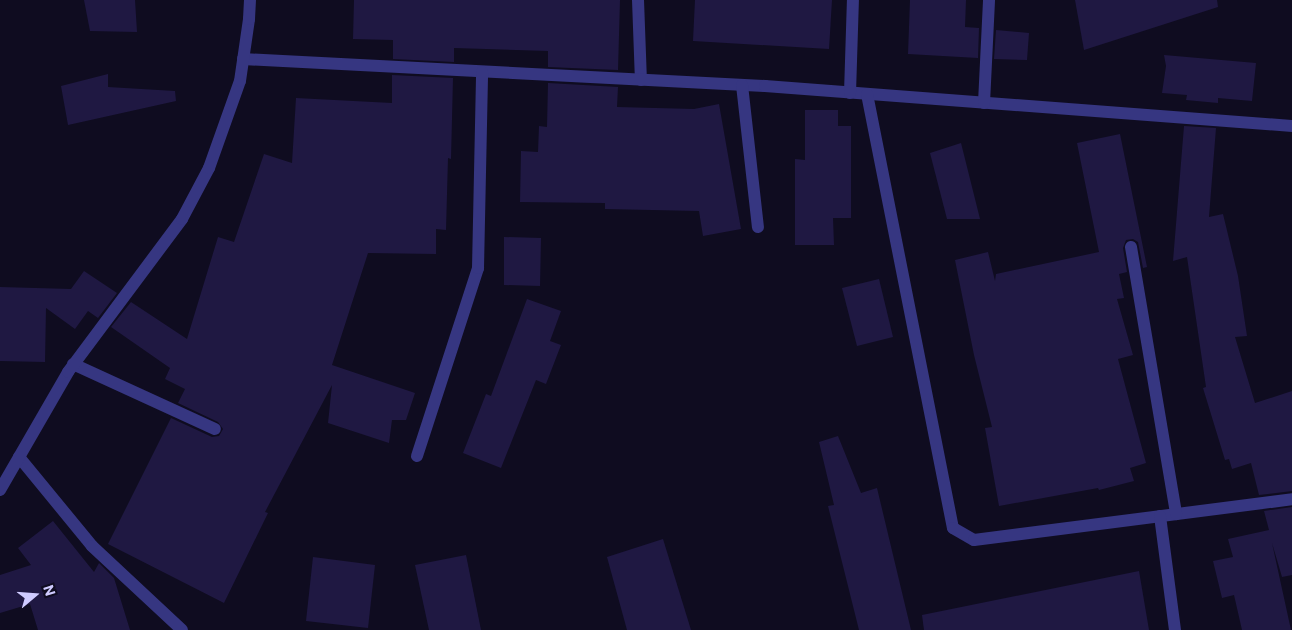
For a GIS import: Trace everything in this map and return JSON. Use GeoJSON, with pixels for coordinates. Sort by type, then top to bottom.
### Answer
{"type":"FeatureCollection","features":[{"type":"Feature","properties":{"kind":"street"},"geometry":{"type":"LineString","coordinates":[[0,490],[73,364],[182,219],[209,168],[240,81],[250,0]]}},
{"type":"Feature","properties":{"kind":"street"},"geometry":{"type":"LineString","coordinates":[[638,0],[641,80]]}},
{"type":"Feature","properties":{"kind":"street"},"geometry":{"type":"LineString","coordinates":[[850,93],[853,0]]}},
{"type":"Feature","properties":{"kind":"street"},"geometry":{"type":"LineString","coordinates":[[984,103],[989,0]]}},
{"type":"Feature","properties":{"kind":"street"},"geometry":{"type":"LineString","coordinates":[[243,60],[742,85],[1292,126]]}},
{"type":"Feature","properties":{"kind":"street"},"geometry":{"type":"LineString","coordinates":[[417,456],[478,268],[482,72]]}},
{"type":"Feature","properties":{"kind":"street"},"geometry":{"type":"LineString","coordinates":[[742,85],[758,227]]}},
{"type":"Feature","properties":{"kind":"street"},"geometry":{"type":"LineString","coordinates":[[867,94],[953,528],[974,540],[1292,499]]}},
{"type":"Feature","properties":{"kind":"street"},"geometry":{"type":"LineString","coordinates":[[1131,247],[1176,514]]}},
{"type":"Feature","properties":{"kind":"street"},"geometry":{"type":"LineString","coordinates":[[73,364],[215,429]]}},
{"type":"Feature","properties":{"kind":"street"},"geometry":{"type":"LineString","coordinates":[[19,457],[92,546],[182,630]]}},
{"type":"Feature","properties":{"kind":"street"},"geometry":{"type":"LineString","coordinates":[[1160,516],[1175,630]]}},
{"type":"Feature","properties":{"kind":"building"},"geometry":{"type":"Polygon","coordinates":[[[84,0],[135,0],[137,32],[90,31],[84,0]]]}},
{"type":"Feature","properties":{"kind":"building"},"geometry":{"type":"Polygon","coordinates":[[[354,0],[620,0],[618,70],[548,67],[548,51],[454,48],[454,62],[393,59],[393,40],[353,39],[354,0]]]}},
{"type":"Feature","properties":{"kind":"building"},"geometry":{"type":"Polygon","coordinates":[[[695,0],[832,0],[829,49],[693,41],[695,0]]]}},
{"type":"Feature","properties":{"kind":"building"},"geometry":{"type":"Polygon","coordinates":[[[910,0],[966,0],[965,27],[979,28],[978,58],[908,54],[910,0]]]}},
{"type":"Feature","properties":{"kind":"building"},"geometry":{"type":"Polygon","coordinates":[[[1075,0],[1217,0],[1218,7],[1084,50],[1075,0]]]}},
{"type":"Feature","properties":{"kind":"building"},"geometry":{"type":"Polygon","coordinates":[[[996,30],[1029,33],[1027,60],[994,59],[996,30]]]}},
{"type":"Feature","properties":{"kind":"building"},"geometry":{"type":"Polygon","coordinates":[[[1164,55],[1256,63],[1252,101],[1218,98],[1218,103],[1186,100],[1187,95],[1162,93],[1166,66],[1164,55]]]}},
{"type":"Feature","properties":{"kind":"building"},"geometry":{"type":"Polygon","coordinates":[[[108,74],[108,87],[175,91],[176,101],[68,125],[61,86],[108,74]]]}},
{"type":"Feature","properties":{"kind":"building"},"geometry":{"type":"Polygon","coordinates":[[[392,75],[453,78],[451,159],[448,158],[446,230],[436,229],[436,254],[368,253],[332,365],[415,393],[406,420],[392,420],[389,443],[328,423],[332,385],[265,512],[268,513],[224,603],[108,544],[171,418],[212,437],[219,436],[223,429],[218,422],[178,403],[185,389],[165,379],[170,368],[111,327],[131,302],[187,339],[218,237],[234,242],[264,154],[292,163],[296,98],[392,103],[392,75]]]}},
{"type":"Feature","properties":{"kind":"building"},"geometry":{"type":"Polygon","coordinates":[[[548,83],[618,87],[617,107],[694,109],[719,104],[741,229],[703,236],[699,211],[605,209],[605,203],[520,202],[521,151],[538,152],[539,126],[547,127],[548,83]]]}},
{"type":"Feature","properties":{"kind":"building"},"geometry":{"type":"Polygon","coordinates":[[[805,110],[838,110],[838,126],[851,126],[851,218],[833,218],[834,245],[795,245],[795,159],[805,160],[805,110]]]}},
{"type":"Feature","properties":{"kind":"building"},"geometry":{"type":"Polygon","coordinates":[[[1184,126],[1216,128],[1209,217],[1223,214],[1238,276],[1247,336],[1235,337],[1255,403],[1292,391],[1292,491],[1259,495],[1251,463],[1232,469],[1229,459],[1225,460],[1203,388],[1206,387],[1187,257],[1173,261],[1184,126]]]}},
{"type":"Feature","properties":{"kind":"building"},"geometry":{"type":"Polygon","coordinates":[[[1120,134],[1147,267],[1143,268],[1138,242],[1133,239],[1126,240],[1123,248],[1127,272],[1119,274],[1124,298],[1117,299],[1133,355],[1118,359],[1146,463],[1130,468],[1134,481],[1099,490],[1098,488],[999,506],[985,428],[992,427],[974,355],[955,260],[988,252],[995,281],[996,274],[1099,252],[1077,143],[1120,134]]]}},
{"type":"Feature","properties":{"kind":"building"},"geometry":{"type":"Polygon","coordinates":[[[961,143],[980,219],[947,219],[930,153],[961,143]]]}},
{"type":"Feature","properties":{"kind":"building"},"geometry":{"type":"Polygon","coordinates":[[[504,237],[541,238],[540,286],[504,285],[504,237]]]}},
{"type":"Feature","properties":{"kind":"building"},"geometry":{"type":"Polygon","coordinates":[[[84,271],[117,293],[98,318],[88,311],[75,329],[46,308],[45,362],[0,361],[0,287],[71,289],[84,271]]]}},
{"type":"Feature","properties":{"kind":"building"},"geometry":{"type":"Polygon","coordinates":[[[879,279],[893,337],[857,346],[842,288],[879,279]]]}},
{"type":"Feature","properties":{"kind":"building"},"geometry":{"type":"Polygon","coordinates":[[[527,299],[561,311],[550,341],[561,345],[546,384],[536,380],[501,468],[463,453],[486,394],[491,396],[527,299]]]}},
{"type":"Feature","properties":{"kind":"building"},"geometry":{"type":"Polygon","coordinates":[[[838,436],[861,493],[877,488],[911,630],[859,630],[828,506],[834,505],[819,442],[838,436]]]}},
{"type":"Feature","properties":{"kind":"building"},"geometry":{"type":"Polygon","coordinates":[[[1292,507],[1292,575],[1282,577],[1272,543],[1291,630],[1242,630],[1234,595],[1222,598],[1213,561],[1233,557],[1228,539],[1269,530],[1264,511],[1292,507]]]}},
{"type":"Feature","properties":{"kind":"building"},"geometry":{"type":"Polygon","coordinates":[[[53,521],[94,572],[99,563],[114,578],[130,630],[38,630],[30,604],[0,613],[0,575],[31,565],[18,548],[53,521]]]}},
{"type":"Feature","properties":{"kind":"building"},"geometry":{"type":"Polygon","coordinates":[[[663,539],[691,630],[627,630],[607,557],[663,539]]]}},
{"type":"Feature","properties":{"kind":"building"},"geometry":{"type":"Polygon","coordinates":[[[466,555],[481,630],[429,630],[415,565],[466,555]]]}},
{"type":"Feature","properties":{"kind":"building"},"geometry":{"type":"Polygon","coordinates":[[[313,557],[375,565],[368,628],[306,621],[313,557]]]}},
{"type":"Feature","properties":{"kind":"building"},"geometry":{"type":"Polygon","coordinates":[[[1139,571],[1149,630],[924,630],[922,615],[1139,571]]]}}]}
